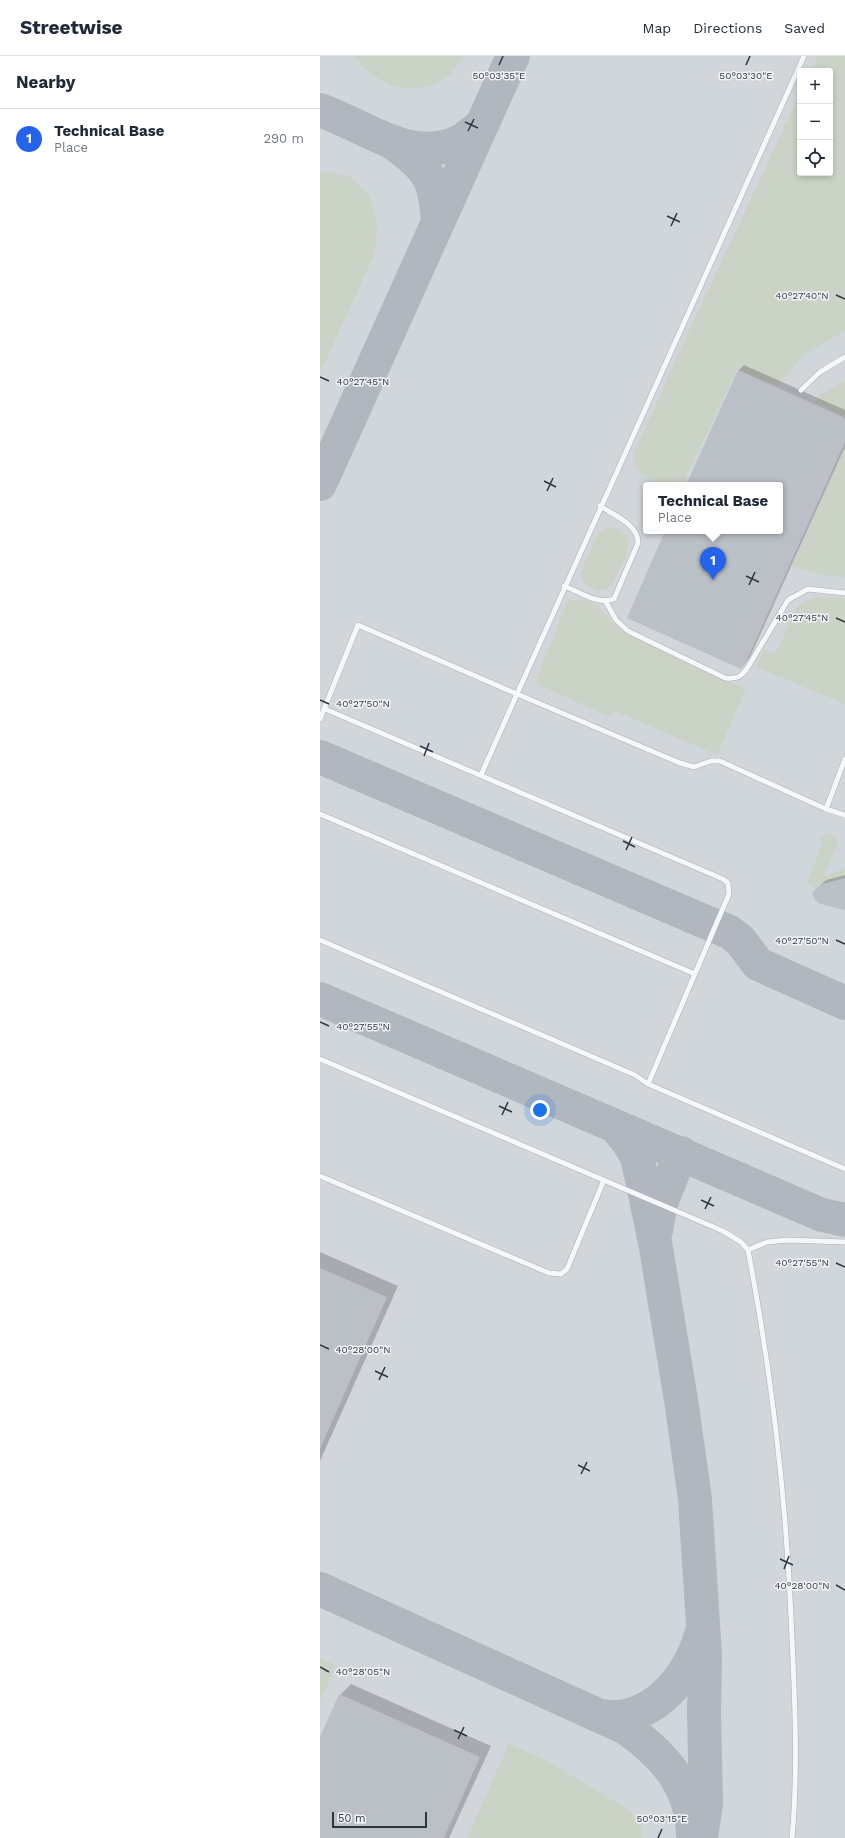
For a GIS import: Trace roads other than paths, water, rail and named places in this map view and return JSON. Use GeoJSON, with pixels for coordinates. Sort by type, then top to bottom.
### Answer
{"type":"FeatureCollection","features":[{"type":"Feature","properties":{"kind":"lane"},"geometry":{"type":"LineString","coordinates":[[481,775],[564,586],[804,56]]}},
{"type":"Feature","properties":{"kind":"lane"},"geometry":{"type":"LineString","coordinates":[[801,390],[820,372],[845,357]]}},
{"type":"Feature","properties":{"kind":"lane"},"geometry":{"type":"LineString","coordinates":[[600,506],[632,527],[638,536],[638,543],[614,599],[606,602]]}},
{"type":"Feature","properties":{"kind":"lane"},"geometry":{"type":"LineString","coordinates":[[564,586],[606,602],[616,620],[628,631],[725,678],[735,679],[742,677],[788,600],[808,589],[845,593]]}},
{"type":"Feature","properties":{"kind":"lane"},"geometry":{"type":"LineString","coordinates":[[320,719],[358,625],[680,763],[694,767],[711,761],[720,761],[826,809],[845,815]]}},
{"type":"Feature","properties":{"kind":"lane"},"geometry":{"type":"LineString","coordinates":[[325,709],[724,879],[728,883],[729,894],[648,1084]]}},
{"type":"Feature","properties":{"kind":"lane"},"geometry":{"type":"LineString","coordinates":[[826,809],[845,759]]}},
{"type":"Feature","properties":{"kind":"lane"},"geometry":{"type":"LineString","coordinates":[[320,814],[695,974]]}},
{"type":"Feature","properties":{"kind":"lane"},"geometry":{"type":"LineString","coordinates":[[320,940],[636,1075],[648,1084],[845,1169]]}},
{"type":"Feature","properties":{"kind":"lane"},"geometry":{"type":"LineString","coordinates":[[320,1058],[723,1231],[740,1242],[748,1250],[762,1325],[773,1398],[789,1557],[795,1693],[794,1814],[792,1838]]}},
{"type":"Feature","properties":{"kind":"lane"},"geometry":{"type":"LineString","coordinates":[[320,1176],[556,1275],[567,1269],[604,1180]]}},
{"type":"Feature","properties":{"kind":"lane"},"geometry":{"type":"LineString","coordinates":[[748,1250],[767,1242],[787,1240],[845,1242]]}},
{"type":"Feature","properties":{"kind":"place","name":"Technical Base"},"geometry":{"type":"Point","coordinates":[713,580]}}]}
